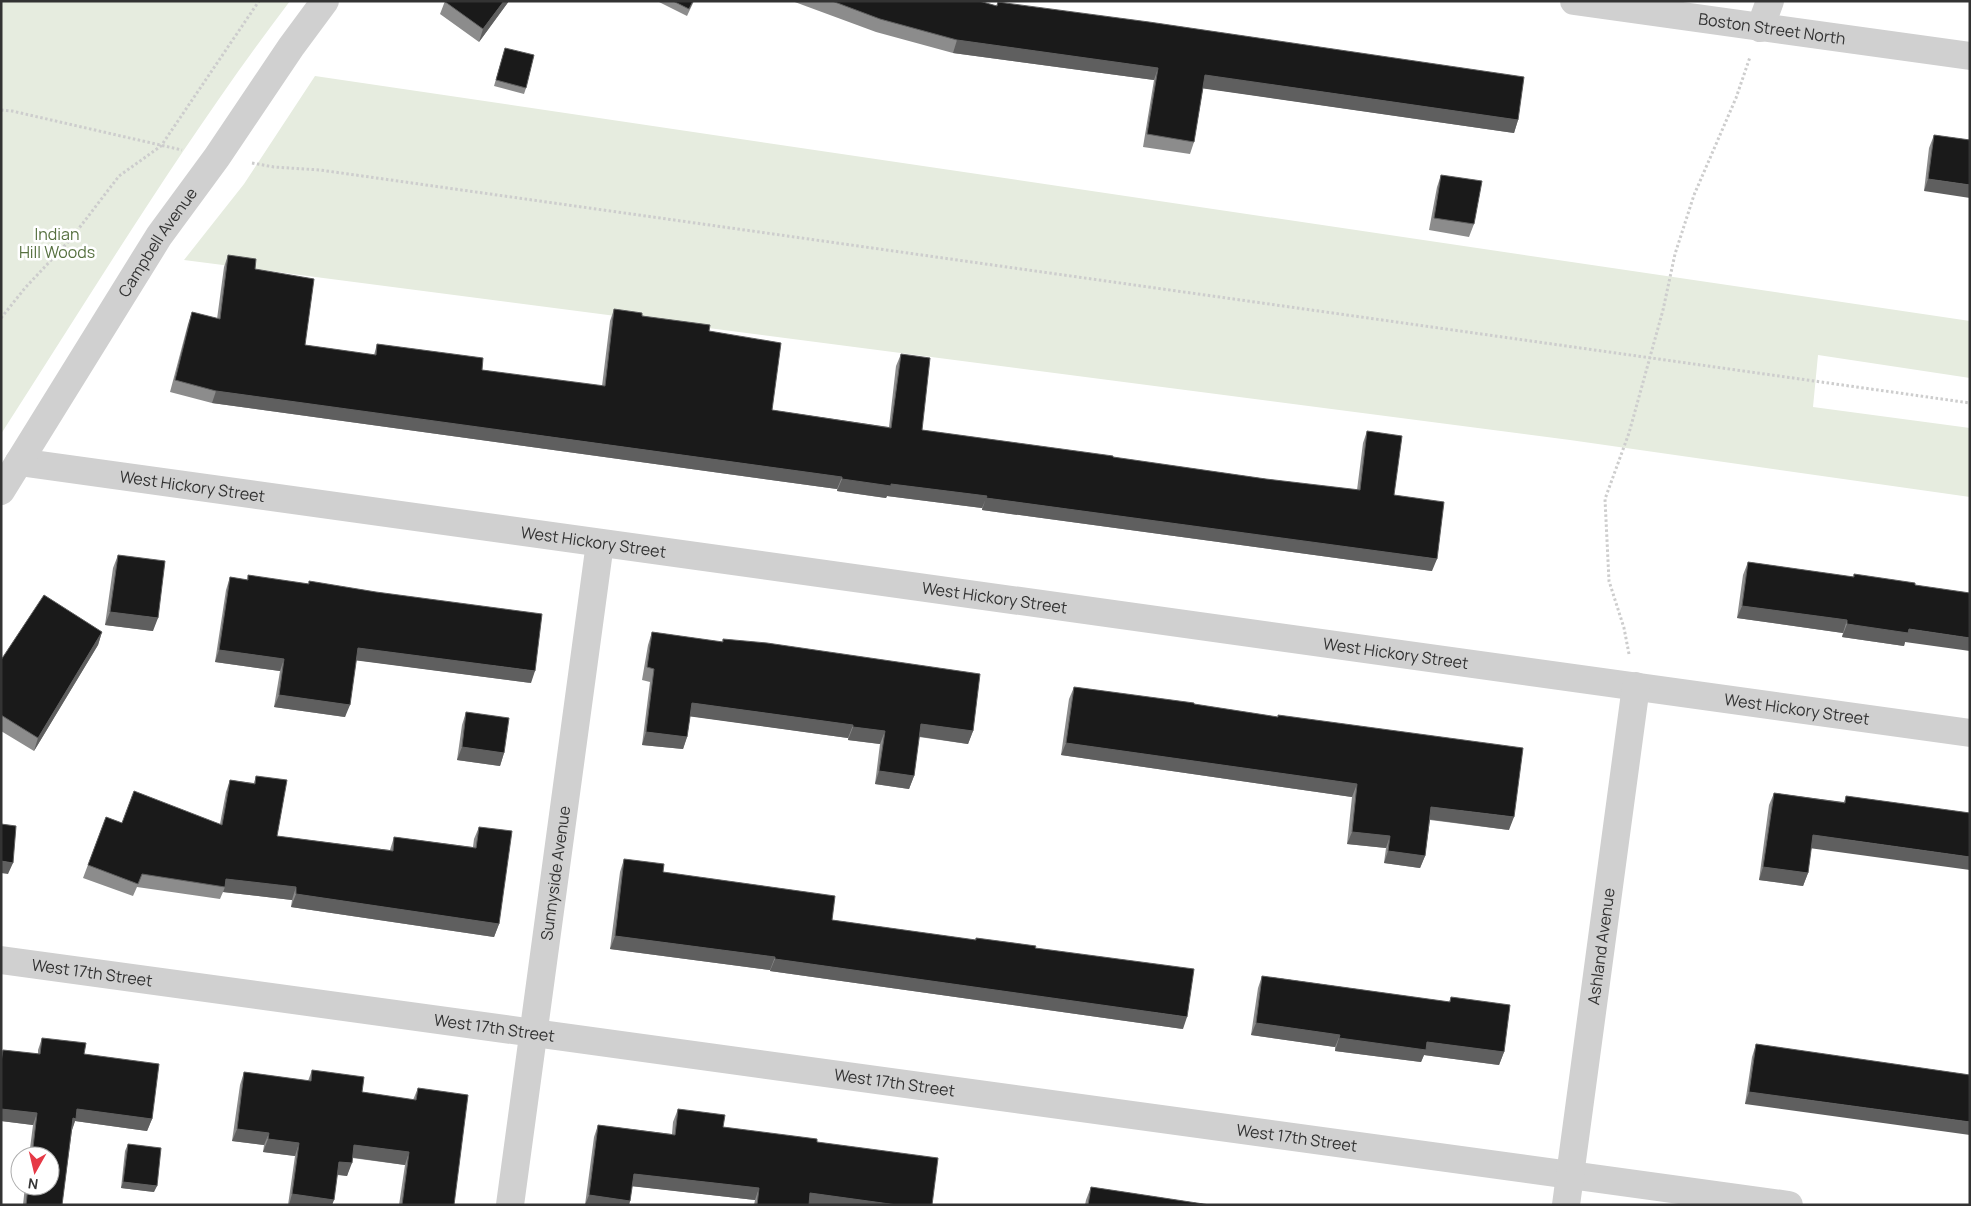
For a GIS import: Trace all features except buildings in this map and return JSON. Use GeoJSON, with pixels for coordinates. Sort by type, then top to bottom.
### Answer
{"type":"FeatureCollection","features":[{"type":"Feature","properties":{"kind":"street","name":"Campbell Avenue"},"geometry":{"type":"LineString","coordinates":[[1,492],[160,236],[325,1]]}},
{"type":"Feature","properties":{"kind":"street","name":"Boston Street North"},"geometry":{"type":"LineString","coordinates":[[1574,1],[1970,56]]}},
{"type":"Feature","properties":{"kind":"street"},"geometry":{"type":"LineString","coordinates":[[1760,28],[1770,1]]}},
{"type":"Feature","properties":{"kind":"street","name":"West Hickory Street"},"geometry":{"type":"LineString","coordinates":[[19,462],[1970,733]]}},
{"type":"Feature","properties":{"kind":"street","name":"Sunnyside Avenue"},"geometry":{"type":"LineString","coordinates":[[510,1205],[600,542]]}},
{"type":"Feature","properties":{"kind":"street","name":"Ashland Avenue"},"geometry":{"type":"LineString","coordinates":[[1566,1205],[1636,686]]}},
{"type":"Feature","properties":{"kind":"street","name":"West 17th Street"},"geometry":{"type":"LineString","coordinates":[[1,960],[1788,1205]]}},
{"type":"Feature","properties":{"kind":"path"},"geometry":{"type":"LineString","coordinates":[[1,318],[24,288],[70,240],[119,176],[161,146],[259,1]]}},
{"type":"Feature","properties":{"kind":"path"},"geometry":{"type":"LineString","coordinates":[[1636,686],[1624,628],[1609,581],[1605,499],[1629,433],[1650,358],[1675,254],[1694,195],[1736,98],[1760,28]]}},
{"type":"Feature","properties":{"kind":"path"},"geometry":{"type":"LineString","coordinates":[[1,110],[12,110],[170,148]]}},
{"type":"Feature","properties":{"kind":"path"},"geometry":{"type":"LineString","coordinates":[[274,167],[320,170],[1970,403]]}},
{"type":"Feature","properties":{"kind":"green space","name":"Indian Hill Woods"},"geometry":{"type":"Polygon","coordinates":[[[1,1],[290,1],[251,53],[177,160],[1,434],[1,1]]]}},
{"type":"Feature","properties":{"kind":"green space"},"geometry":{"type":"Polygon","coordinates":[[[315,76],[1970,321],[1970,378],[1818,355],[1813,407],[1970,428],[1970,497],[1570,440],[184,260],[244,184],[315,76]]]}}]}
